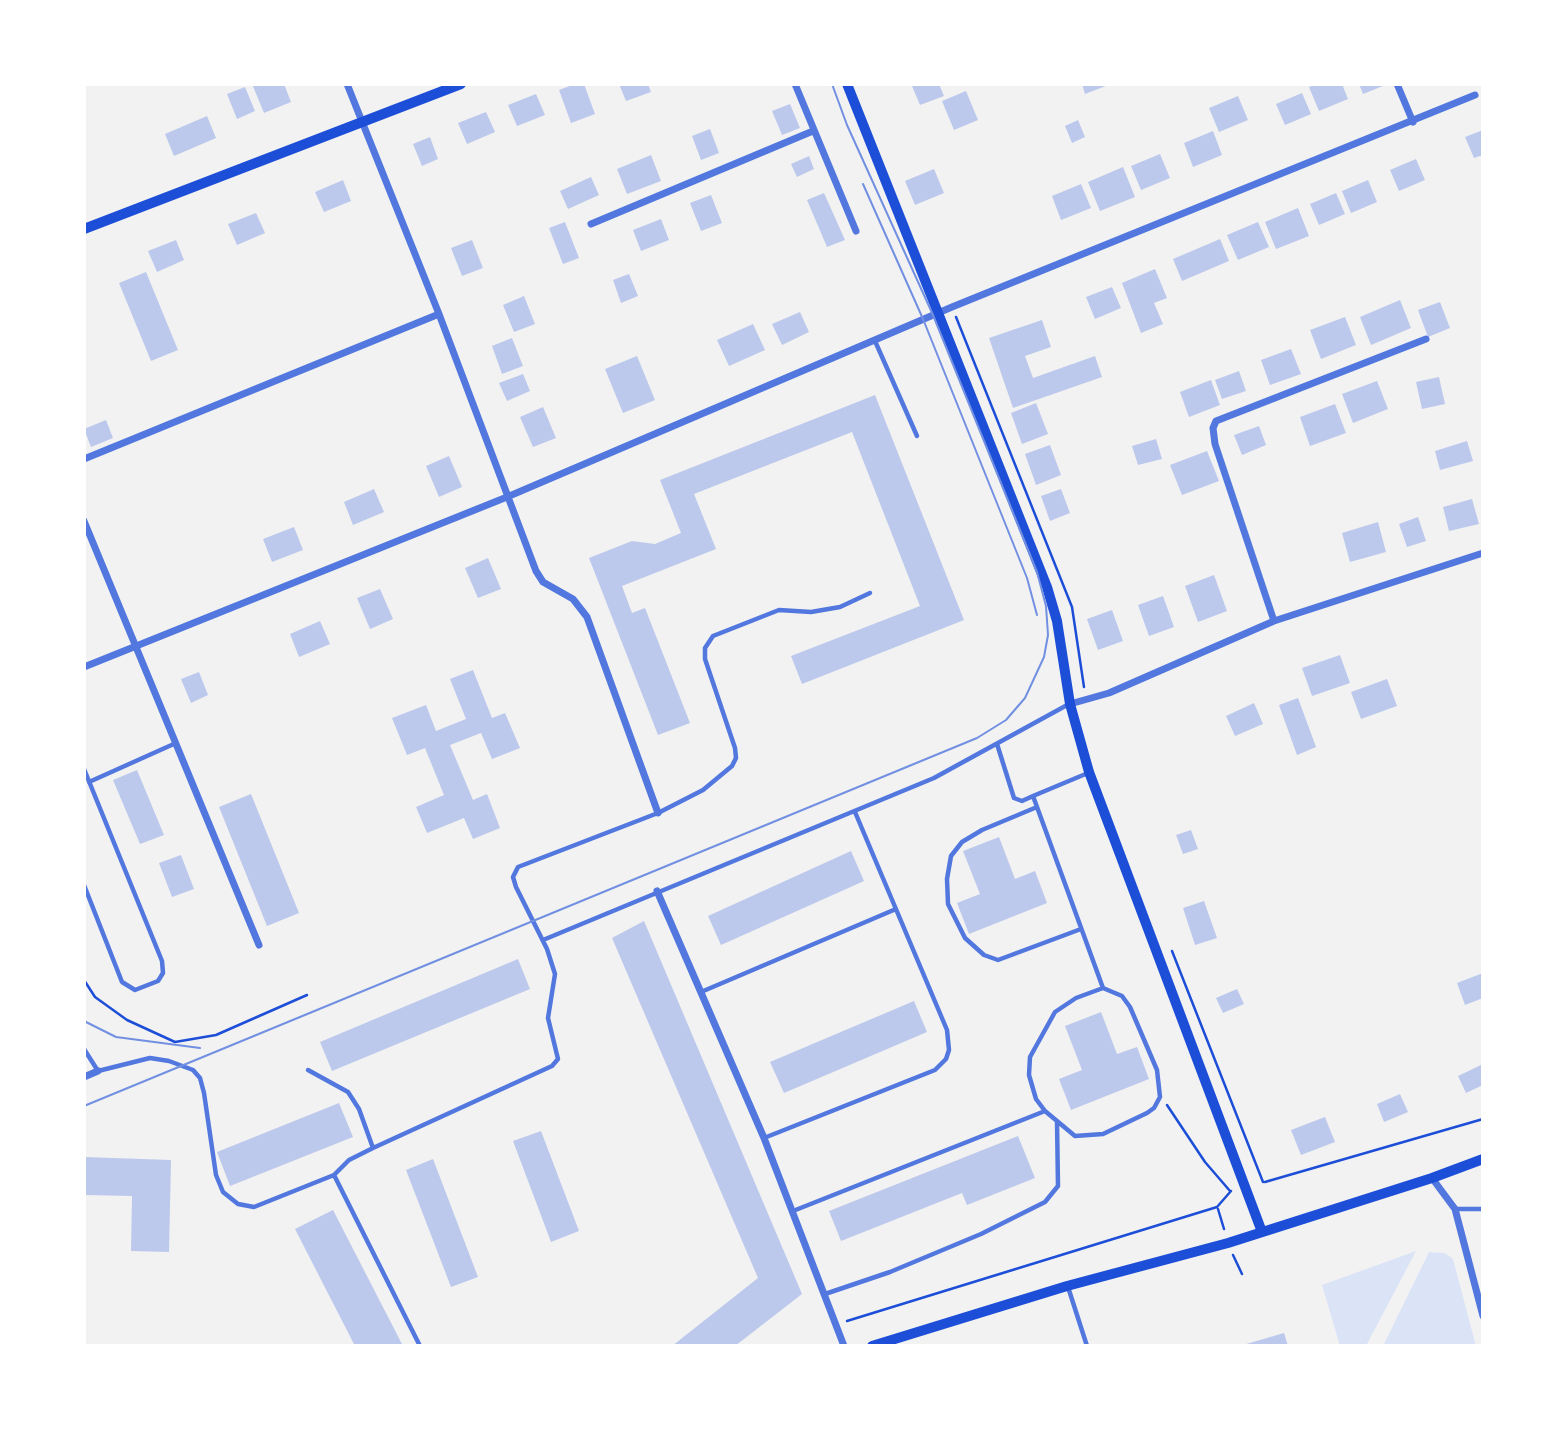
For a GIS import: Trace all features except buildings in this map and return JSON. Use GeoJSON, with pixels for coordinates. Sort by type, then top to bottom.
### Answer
{"type":"FeatureCollection","features":[{"type":"Feature","properties":{"kind":"main road"},"geometry":{"type":"LineString","coordinates":[[84,229],[461,84]]}},
{"type":"Feature","properties":{"kind":"main road"},"geometry":{"type":"LineString","coordinates":[[847,84],[1046,587],[1057,621],[1070,704],[1088,772],[1247,1186],[1262,1232]]}},
{"type":"Feature","properties":{"kind":"main road"},"geometry":{"type":"LineString","coordinates":[[872,1346],[1067,1286],[1262,1232],[1483,1159]]}},
{"type":"Feature","properties":{"kind":"street"},"geometry":{"type":"LineString","coordinates":[[347,84],[439,314],[538,577],[573,599],[587,617],[659,813]]}},
{"type":"Feature","properties":{"kind":"street"},"geometry":{"type":"LineString","coordinates":[[794,84],[856,231]]}},
{"type":"Feature","properties":{"kind":"street"},"geometry":{"type":"LineString","coordinates":[[1397,84],[1413,122]]}},
{"type":"Feature","properties":{"kind":"street"},"geometry":{"type":"LineString","coordinates":[[84,667],[507,497],[937,313],[1475,95]]}},
{"type":"Feature","properties":{"kind":"street"},"geometry":{"type":"LineString","coordinates":[[591,224],[813,131]]}},
{"type":"Feature","properties":{"kind":"street"},"geometry":{"type":"LineString","coordinates":[[84,459],[439,314]]}},
{"type":"Feature","properties":{"kind":"street"},"geometry":{"type":"LineString","coordinates":[[1274,621],[1215,444],[1213,428],[1216,421],[1426,339]]}},
{"type":"Feature","properties":{"kind":"street"},"geometry":{"type":"LineString","coordinates":[[84,521],[259,945]]}},
{"type":"Feature","properties":{"kind":"street"},"geometry":{"type":"LineString","coordinates":[[1070,704],[1109,693],[1274,621],[1483,553]]}},
{"type":"Feature","properties":{"kind":"street"},"geometry":{"type":"LineString","coordinates":[[657,891],[764,1138],[844,1346]]}},
{"type":"Feature","properties":{"kind":"street"},"geometry":{"type":"LineString","coordinates":[[84,1077],[98,1072]]}},
{"type":"Feature","properties":{"kind":"street"},"geometry":{"type":"LineString","coordinates":[[1432,1178],[1455,1209],[1483,1316]]}},
{"type":"Feature","properties":{"kind":"lane"},"geometry":{"type":"LineString","coordinates":[[875,340],[917,436]]}},
{"type":"Feature","properties":{"kind":"lane"},"geometry":{"type":"LineString","coordinates":[[84,1049],[98,1072],[150,1058],[169,1061],[193,1070],[200,1078],[204,1093],[216,1175],[223,1192],[238,1204],[254,1208],[334,1175],[349,1160],[373,1148],[552,1066],[558,1059],[548,1018],[555,974],[543,940],[527,914],[516,887],[513,877],[518,867],[659,813],[712,783],[732,766],[736,758],[705,659],[705,649],[713,636],[779,610],[811,612],[840,607],[870,593]]}},
{"type":"Feature","properties":{"kind":"lane"},"geometry":{"type":"LineString","coordinates":[[543,940],[934,778],[1070,704]]}},
{"type":"Feature","properties":{"kind":"lane"},"geometry":{"type":"LineString","coordinates":[[89,782],[176,743]]}},
{"type":"Feature","properties":{"kind":"lane"},"geometry":{"type":"LineString","coordinates":[[997,744],[1014,798],[1021,801],[1088,772]]}},
{"type":"Feature","properties":{"kind":"lane"},"geometry":{"type":"LineString","coordinates":[[84,769],[162,961],[163,973],[158,981],[135,990],[122,982],[84,885]]}},
{"type":"Feature","properties":{"kind":"lane"},"geometry":{"type":"LineString","coordinates":[[1033,796],[1102,988]]}},
{"type":"Feature","properties":{"kind":"lane"},"geometry":{"type":"LineString","coordinates":[[1037,807],[982,830],[962,842],[951,856],[947,879],[948,904],[965,938],[984,955],[998,960],[1081,929]]}},
{"type":"Feature","properties":{"kind":"lane"},"geometry":{"type":"LineString","coordinates":[[764,1138],[935,1070],[946,1059],[950,1050],[947,1030],[855,812]]}},
{"type":"Feature","properties":{"kind":"lane"},"geometry":{"type":"LineString","coordinates":[[700,992],[896,909]]}},
{"type":"Feature","properties":{"kind":"lane"},"geometry":{"type":"LineString","coordinates":[[1102,988],[1122,996],[1130,1007],[1157,1070],[1160,1097],[1154,1108],[1147,1113],[1103,1134],[1075,1136],[1045,1111],[1031,1089],[1030,1057],[1055,1012],[1076,998],[1102,988]]}},
{"type":"Feature","properties":{"kind":"lane"},"geometry":{"type":"LineString","coordinates":[[307,1070],[348,1092],[359,1109],[373,1148]]}},
{"type":"Feature","properties":{"kind":"lane"},"geometry":{"type":"LineString","coordinates":[[793,1211],[1045,1111]]}},
{"type":"Feature","properties":{"kind":"lane"},"geometry":{"type":"LineString","coordinates":[[825,1294],[890,1272],[981,1234],[1045,1202],[1058,1186],[1057,1121]]}},
{"type":"Feature","properties":{"kind":"lane"},"geometry":{"type":"LineString","coordinates":[[334,1175],[420,1346]]}},
{"type":"Feature","properties":{"kind":"lane"},"geometry":{"type":"LineString","coordinates":[[1455,1209],[1483,1209]]}},
{"type":"Feature","properties":{"kind":"lane"},"geometry":{"type":"LineString","coordinates":[[1067,1286],[1087,1346]]}},
{"type":"Feature","properties":{"kind":"path"},"geometry":{"type":"LineString","coordinates":[[952,307],[1072,607],[1086,698]]}},
{"type":"Feature","properties":{"kind":"path"},"geometry":{"type":"LineString","coordinates":[[1172,951],[1263,1182]]}},
{"type":"Feature","properties":{"kind":"path"},"geometry":{"type":"LineString","coordinates":[[84,980],[95,997],[127,1020],[175,1042],[216,1035],[307,995]]}},
{"type":"Feature","properties":{"kind":"path"},"geometry":{"type":"LineString","coordinates":[[1160,1097],[1172,1110],[1205,1162],[1230,1191]]}},
{"type":"Feature","properties":{"kind":"path"},"geometry":{"type":"LineString","coordinates":[[837,1324],[1217,1207],[1230,1191],[1483,1119]]}},
{"type":"Feature","properties":{"kind":"shaded area"},"geometry":{"type":"Polygon","coordinates":[[[1416,1251],[1366,1346],[1340,1346],[1322,1285],[1416,1251]]]}},
{"type":"Feature","properties":{"kind":"shaded area"},"geometry":{"type":"Polygon","coordinates":[[[1429,1252],[1445,1253],[1453,1259],[1476,1346],[1383,1346],[1429,1252]]]}},
{"type":"Feature","properties":{"kind":"tram line"},"geometry":{"type":"LineString","coordinates":[[84,1106],[977,738],[1006,720],[1025,698],[1044,657],[1048,635],[1046,606],[1037,572],[933,315],[847,125],[832,84]]}},
{"type":"Feature","properties":{"kind":"tram line"},"geometry":{"type":"LineString","coordinates":[[863,184],[923,319],[1027,578],[1037,615]]}},
{"type":"Feature","properties":{"kind":"tram line"},"geometry":{"type":"LineString","coordinates":[[84,1021],[116,1037],[200,1048]]}}]}
